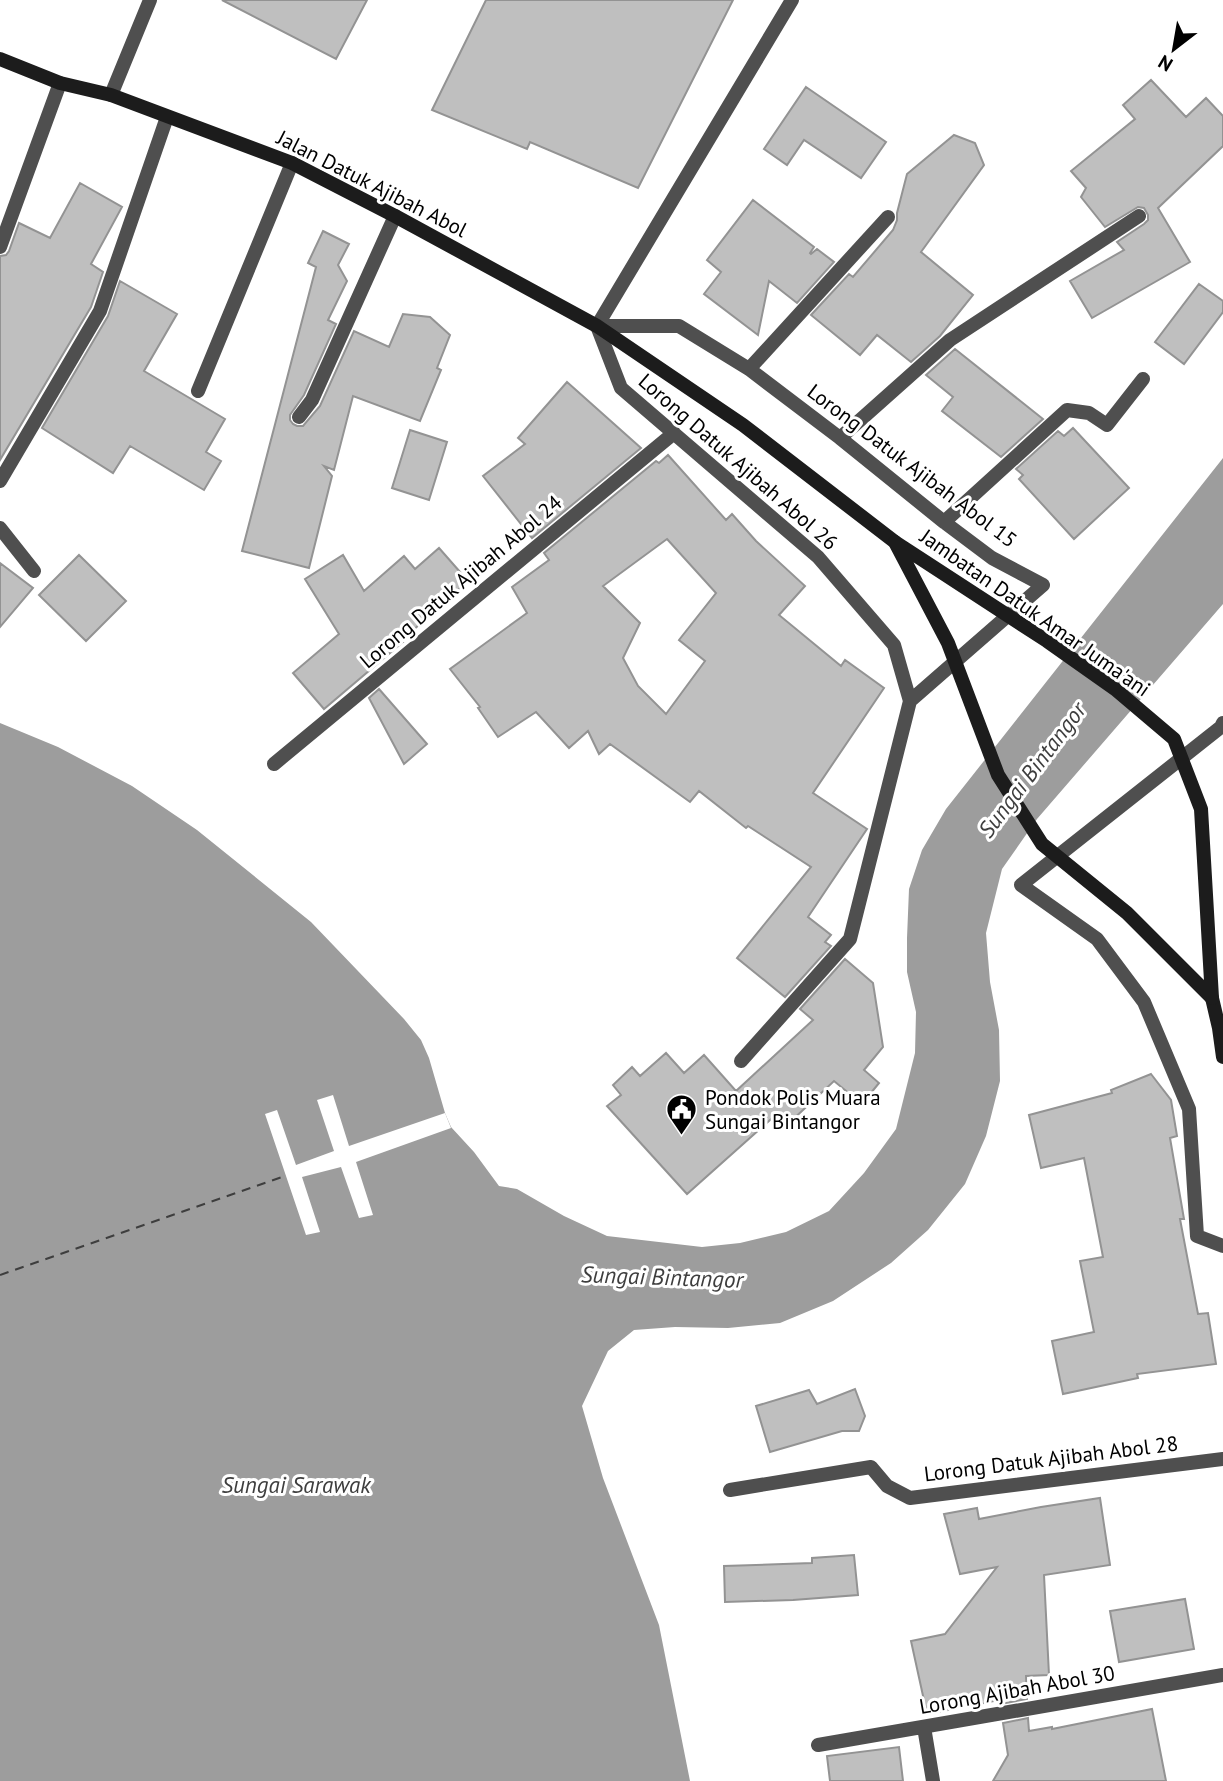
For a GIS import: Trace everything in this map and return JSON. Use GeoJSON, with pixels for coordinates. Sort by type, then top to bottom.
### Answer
{"type":"FeatureCollection","features":[{"type":"Feature","properties":{"kind":"main road","name":"Jalan Datuk Ajibah Abol"},"geometry":{"type":"LineString","coordinates":[[0,59],[60,83],[111,95],[292,163],[396,216],[597,326]]}},
{"type":"Feature","properties":{"kind":"main road","name":"Jambatan Datuk Amar Juma'ani"},"geometry":{"type":"LineString","coordinates":[[597,326],[743,425],[895,542],[1115,689],[1174,739],[1201,809],[1212,998],[1223,1057]]}},
{"type":"Feature","properties":{"kind":"main road","name":"Jambatan Datuk Amar Juma'ani"},"geometry":{"type":"LineString","coordinates":[[895,542],[948,643],[998,775],[1042,844],[1128,913],[1212,998]]}},
{"type":"Feature","properties":{"kind":"street"},"geometry":{"type":"LineString","coordinates":[[111,95],[150,0]]}},
{"type":"Feature","properties":{"kind":"street"},"geometry":{"type":"LineString","coordinates":[[597,326],[792,0]]}},
{"type":"Feature","properties":{"kind":"street"},"geometry":{"type":"LineString","coordinates":[[0,247],[60,83]]}},
{"type":"Feature","properties":{"kind":"street"},"geometry":{"type":"LineString","coordinates":[[0,481],[100,311],[167,117]]}},
{"type":"Feature","properties":{"kind":"street"},"geometry":{"type":"LineString","coordinates":[[198,391],[292,163]]}},
{"type":"Feature","properties":{"kind":"street"},"geometry":{"type":"LineString","coordinates":[[299,417],[312,400],[396,216]]}},
{"type":"Feature","properties":{"kind":"street"},"geometry":{"type":"LineString","coordinates":[[841,438],[950,340],[1139,216]]}},
{"type":"Feature","properties":{"kind":"street"},"geometry":{"type":"LineString","coordinates":[[749,369],[888,217]]}},
{"type":"Feature","properties":{"kind":"street","name":"Lorong Datuk Ajibah Abol 15"},"geometry":{"type":"LineString","coordinates":[[597,326],[679,326],[749,369],[992,558],[1043,585],[910,701]]}},
{"type":"Feature","properties":{"kind":"street","name":"Lorong Datuk Ajibah Abol 26"},"geometry":{"type":"LineString","coordinates":[[597,326],[621,388],[818,557],[894,645],[910,701]]}},
{"type":"Feature","properties":{"kind":"street"},"geometry":{"type":"LineString","coordinates":[[944,522],[1068,410],[1089,413],[1107,425],[1143,379]]}},
{"type":"Feature","properties":{"kind":"street","name":"Lorong Datuk Ajibah Abol 24"},"geometry":{"type":"LineString","coordinates":[[274,764],[674,433]]}},
{"type":"Feature","properties":{"kind":"street"},"geometry":{"type":"LineString","coordinates":[[0,528],[34,571]]}},
{"type":"Feature","properties":{"kind":"street"},"geometry":{"type":"LineString","coordinates":[[741,1061],[850,939],[910,701]]}},
{"type":"Feature","properties":{"kind":"street"},"geometry":{"type":"LineString","coordinates":[[1222,728],[1021,885],[1097,939],[1144,1002],[1189,1109],[1196,1236],[1223,1246]]}},
{"type":"Feature","properties":{"kind":"street","name":"Lorong Datuk Ajibah Abol 28"},"geometry":{"type":"LineString","coordinates":[[730,1490],[871,1467],[887,1486],[910,1498],[1223,1459]]}},
{"type":"Feature","properties":{"kind":"street","name":"Lorong Ajibah Abol 30"},"geometry":{"type":"LineString","coordinates":[[818,1745],[1223,1675]]}},
{"type":"Feature","properties":{"kind":"street"},"geometry":{"type":"LineString","coordinates":[[924,1727],[933,1781]]}},
{"type":"Feature","properties":{"kind":"water","name":"Sungai Sarawak"},"geometry":{"type":"Polygon","coordinates":[[[1223,458],[1223,604],[1037,819],[1002,869],[986,933],[990,982],[999,1030],[1000,1081],[986,1136],[965,1184],[928,1230],[891,1263],[833,1301],[780,1323],[728,1328],[675,1327],[634,1330],[608,1351],[582,1406],[603,1478],[659,1625],[690,1781],[0,1781],[0,723],[58,747],[132,786],[197,830],[311,922],[421,1040],[451,1127],[499,1186],[517,1189],[564,1216],[607,1236],[702,1247],[740,1243],[786,1232],[829,1211],[864,1173],[896,1129],[915,1053],[916,1012],[907,972],[907,938],[909,889],[922,850],[946,809],[1223,458]]]}},
{"type":"Feature","properties":{"kind":"pier"},"geometry":{"type":"Polygon","coordinates":[[[333,1095],[349,1146],[445,1113],[451,1128],[356,1162],[373,1215],[359,1218],[341,1167],[302,1177],[320,1232],[306,1235],[265,1114],[277,1110],[296,1165],[334,1151],[317,1100],[333,1095]]]}},
{"type":"Feature","properties":{"kind":"building"},"geometry":{"type":"Polygon","coordinates":[[[222,0],[367,0],[336,59],[222,0]]]}},
{"type":"Feature","properties":{"kind":"building"},"geometry":{"type":"Polygon","coordinates":[[[486,0],[733,0],[638,188],[530,142],[527,149],[432,110],[486,0]]]}},
{"type":"Feature","properties":{"kind":"building"},"geometry":{"type":"Polygon","coordinates":[[[1151,80],[1186,117],[1206,98],[1223,116],[1223,146],[1158,208],[1190,262],[1092,318],[1070,281],[1124,250],[1117,242],[1144,224],[1148,215],[1144,208],[1138,207],[1105,227],[1081,197],[1086,188],[1071,171],[1135,119],[1123,105],[1151,80]]]}},
{"type":"Feature","properties":{"kind":"building"},"geometry":{"type":"Polygon","coordinates":[[[806,87],[886,142],[861,178],[804,140],[787,165],[764,149],[806,87]]]}},
{"type":"Feature","properties":{"kind":"building"},"geometry":{"type":"Polygon","coordinates":[[[954,135],[975,143],[984,165],[921,252],[973,295],[940,336],[911,362],[877,335],[860,355],[811,315],[849,274],[853,277],[893,230],[907,174],[954,135]]]}},
{"type":"Feature","properties":{"kind":"building"},"geometry":{"type":"Polygon","coordinates":[[[80,183],[122,207],[91,264],[103,272],[91,307],[0,460],[0,256],[9,251],[19,223],[50,238],[80,183]]]}},
{"type":"Feature","properties":{"kind":"building"},"geometry":{"type":"Polygon","coordinates":[[[753,200],[814,247],[811,254],[817,249],[834,262],[797,303],[769,281],[758,335],[704,294],[721,272],[707,260],[753,200]]]}},
{"type":"Feature","properties":{"kind":"building"},"geometry":{"type":"Polygon","coordinates":[[[323,231],[349,244],[338,265],[347,281],[328,320],[336,324],[304,395],[290,415],[293,424],[303,426],[320,406],[354,331],[389,347],[403,314],[430,317],[450,335],[437,368],[441,370],[420,421],[353,396],[334,470],[324,466],[332,476],[309,568],[242,551],[316,267],[308,263],[323,231]]]}},
{"type":"Feature","properties":{"kind":"building"},"geometry":{"type":"Polygon","coordinates":[[[120,281],[177,314],[144,371],[225,419],[206,452],[221,461],[204,490],[130,446],[113,473],[42,428],[108,316],[120,281]]]}},
{"type":"Feature","properties":{"kind":"building"},"geometry":{"type":"Polygon","coordinates":[[[1199,284],[1223,301],[1223,312],[1184,364],[1155,342],[1199,284]]]}},
{"type":"Feature","properties":{"kind":"building"},"geometry":{"type":"Polygon","coordinates":[[[955,349],[1043,419],[1001,457],[942,411],[953,397],[926,375],[955,349]]]}},
{"type":"Feature","properties":{"kind":"building"},"geometry":{"type":"Polygon","coordinates":[[[567,382],[641,448],[532,538],[483,476],[525,444],[518,438],[567,382]]]}},
{"type":"Feature","properties":{"kind":"building"},"geometry":{"type":"Polygon","coordinates":[[[1073,428],[1129,488],[1074,539],[1019,479],[1023,475],[1016,469],[1058,431],[1064,436],[1073,428]]]}},
{"type":"Feature","properties":{"kind":"building"},"geometry":{"type":"Polygon","coordinates":[[[410,430],[447,442],[429,500],[392,488],[410,430]]]}},
{"type":"Feature","properties":{"kind":"building"},"geometry":{"type":"Polygon","coordinates":[[[668,455],[726,520],[732,514],[756,541],[805,586],[779,615],[841,666],[845,660],[884,688],[813,793],[867,829],[808,917],[831,935],[825,942],[831,946],[785,997],[737,958],[811,867],[748,826],[746,828],[699,791],[690,802],[610,744],[599,754],[588,731],[569,748],[536,712],[498,737],[478,708],[480,707],[450,669],[527,613],[512,587],[549,560],[544,553],[656,461],[659,463],[668,455]],[[667,539],[603,586],[640,623],[623,658],[638,686],[666,714],[705,661],[679,640],[716,593],[667,539]]]}},
{"type":"Feature","properties":{"kind":"building"},"geometry":{"type":"Polygon","coordinates":[[[439,548],[468,581],[401,641],[403,642],[324,709],[293,673],[339,634],[305,579],[343,555],[364,591],[404,556],[415,569],[439,548]]]}},
{"type":"Feature","properties":{"kind":"building"},"geometry":{"type":"Polygon","coordinates":[[[79,555],[126,601],[86,641],[39,595],[79,555]]]}},
{"type":"Feature","properties":{"kind":"building"},"geometry":{"type":"Polygon","coordinates":[[[0,563],[33,588],[0,627],[0,563]]]}},
{"type":"Feature","properties":{"kind":"building"},"geometry":{"type":"Polygon","coordinates":[[[379,689],[427,744],[404,764],[369,698],[379,689]]]}},
{"type":"Feature","properties":{"kind":"building"},"geometry":{"type":"Polygon","coordinates":[[[845,959],[873,983],[883,1047],[864,1070],[879,1083],[862,1104],[834,1081],[788,1124],[778,1113],[687,1194],[607,1106],[621,1095],[613,1085],[632,1067],[640,1076],[666,1053],[684,1073],[704,1055],[736,1091],[813,1020],[800,1009],[845,959]]]}},
{"type":"Feature","properties":{"kind":"building"},"geometry":{"type":"Polygon","coordinates":[[[1151,1074],[1171,1100],[1177,1136],[1170,1138],[1184,1219],[1180,1219],[1198,1314],[1208,1313],[1216,1364],[1137,1374],[1138,1378],[1063,1394],[1052,1341],[1094,1332],[1080,1261],[1103,1257],[1084,1158],[1041,1168],[1029,1115],[1112,1093],[1111,1090],[1151,1074]]]}},
{"type":"Feature","properties":{"kind":"building"},"geometry":{"type":"Polygon","coordinates":[[[855,1389],[865,1416],[859,1431],[842,1431],[770,1452],[756,1406],[809,1390],[817,1404],[855,1389]]]}},
{"type":"Feature","properties":{"kind":"building"},"geometry":{"type":"Polygon","coordinates":[[[1100,1498],[1110,1565],[1044,1575],[1049,1675],[1026,1676],[1027,1699],[1000,1704],[999,1700],[927,1714],[911,1641],[945,1634],[997,1567],[960,1574],[944,1514],[977,1508],[979,1519],[1100,1498]]]}},
{"type":"Feature","properties":{"kind":"building"},"geometry":{"type":"Polygon","coordinates":[[[854,1555],[858,1595],[725,1602],[724,1566],[812,1563],[812,1558],[854,1555]]]}},
{"type":"Feature","properties":{"kind":"building"},"geometry":{"type":"Polygon","coordinates":[[[1185,1599],[1194,1649],[1119,1662],[1110,1611],[1185,1599]]]}},
{"type":"Feature","properties":{"kind":"building"},"geometry":{"type":"Polygon","coordinates":[[[1152,1709],[1166,1781],[993,1781],[1008,1755],[1003,1723],[1028,1718],[1029,1731],[1052,1729],[1152,1709]]]}},
{"type":"Feature","properties":{"kind":"building"},"geometry":{"type":"Polygon","coordinates":[[[899,1747],[903,1781],[830,1781],[827,1756],[899,1747]]]}},
{"type":"Feature","properties":{"kind":"ferry route"},"geometry":{"type":"LineString","coordinates":[[0,1275],[285,1176]]}},
{"type":"Feature","properties":{"kind":"place","name":"Pondok Polis Muara Sungai Bintangor"},"geometry":{"type":"Point","coordinates":[682,1137]}},
{"type":"Feature","properties":{"kind":"water label","name":"Sungai Bintangor"},"geometry":{"type":"Point","coordinates":[1032,770]}},
{"type":"Feature","properties":{"kind":"water label","name":"Sungai Bintangor"},"geometry":{"type":"Point","coordinates":[662,1277]}}]}
